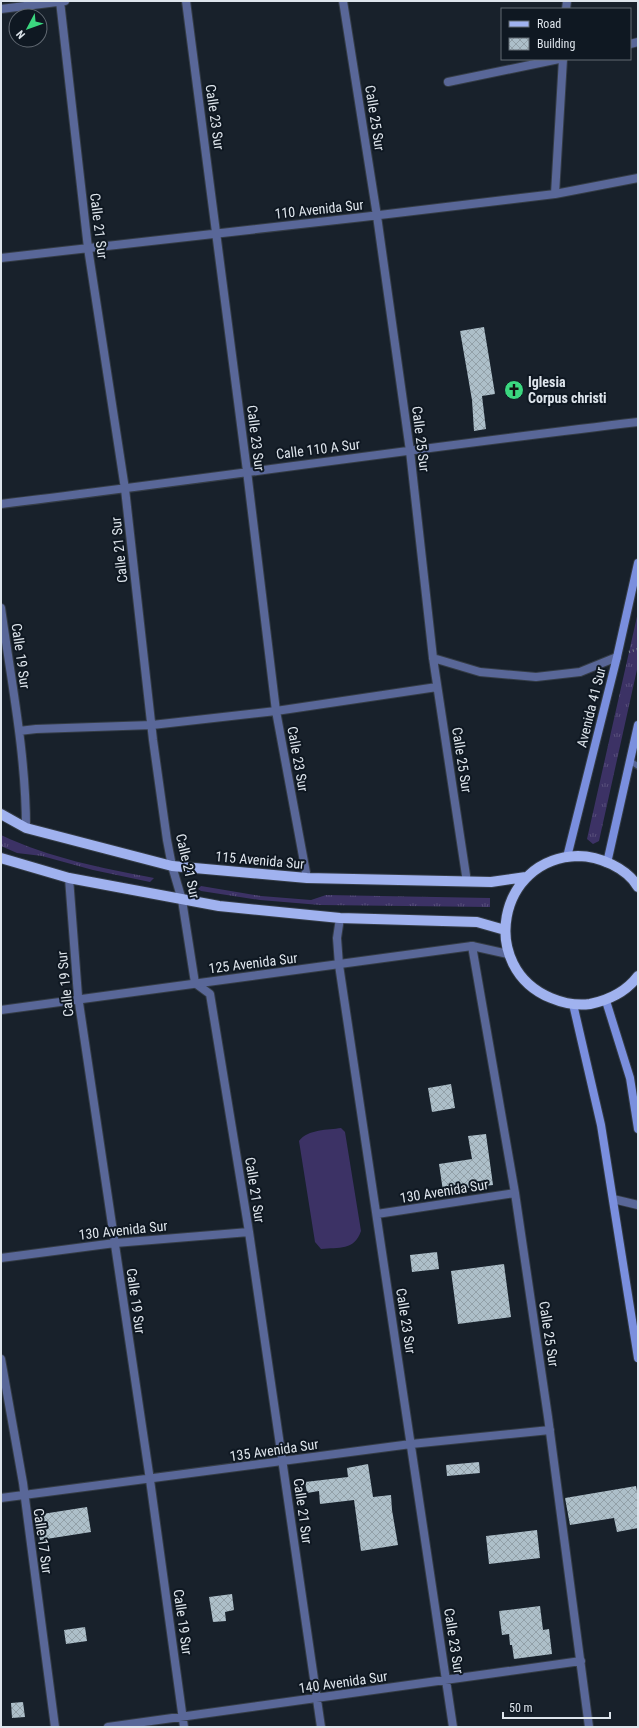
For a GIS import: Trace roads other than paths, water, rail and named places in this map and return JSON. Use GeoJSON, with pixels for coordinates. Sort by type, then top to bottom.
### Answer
{"type":"FeatureCollection","features":[{"type":"Feature","properties":{"kind":"main road","name":"Avenida 41 Sur"},"geometry":{"type":"LineString","coordinates":[[567,857],[638,563]]}},
{"type":"Feature","properties":{"kind":"main road"},"geometry":{"type":"LineString","coordinates":[[607,863],[638,725]]}},
{"type":"Feature","properties":{"kind":"main road","name":"115 Avenida Sur"},"geometry":{"type":"LineString","coordinates":[[1,814],[26,828],[172,866],[307,878],[491,882],[526,876]]}},
{"type":"Feature","properties":{"kind":"main road"},"geometry":{"type":"LineString","coordinates":[[638,887],[636,882],[618,867],[595,858],[579,856],[567,857],[544,865],[526,876],[514,894],[506,916],[505,930],[508,954],[522,978],[540,994],[563,1003],[583,1005],[606,1001],[621,993],[638,976]]}},
{"type":"Feature","properties":{"kind":"main road"},"geometry":{"type":"LineString","coordinates":[[1,858],[69,878],[218,906],[340,918],[477,922],[505,930]]}},
{"type":"Feature","properties":{"kind":"main road"},"geometry":{"type":"LineString","coordinates":[[606,1001],[630,1078],[638,1129]]}},
{"type":"Feature","properties":{"kind":"main road"},"geometry":{"type":"LineString","coordinates":[[573,1004],[601,1125],[614,1199],[638,1358]]}},
{"type":"Feature","properties":{"kind":"street"},"geometry":{"type":"LineString","coordinates":[[1,9],[62,1]]}},
{"type":"Feature","properties":{"kind":"street","name":"Calle 21 Sur"},"geometry":{"type":"LineString","coordinates":[[62,1],[88,248],[125,489],[152,726],[172,866],[182,900],[195,983],[210,994],[249,1232],[321,1727]]}},
{"type":"Feature","properties":{"kind":"street","name":"Calle 23 Sur"},"geometry":{"type":"LineString","coordinates":[[186,1],[217,233],[276,711],[307,878]]}},
{"type":"Feature","properties":{"kind":"street","name":"Calle 25 Sur"},"geometry":{"type":"LineString","coordinates":[[343,1],[377,216],[410,450],[433,658],[467,882]]}},
{"type":"Feature","properties":{"kind":"street"},"geometry":{"type":"LineString","coordinates":[[448,82],[554,60]]}},
{"type":"Feature","properties":{"kind":"street"},"geometry":{"type":"LineString","coordinates":[[555,194],[563,60]]}},
{"type":"Feature","properties":{"kind":"street","name":"110 Avenida Sur"},"geometry":{"type":"LineString","coordinates":[[1,258],[377,216],[555,194],[638,178]]}},
{"type":"Feature","properties":{"kind":"street","name":"Calle 110 A Sur"},"geometry":{"type":"LineString","coordinates":[[1,504],[125,489],[247,471],[410,450],[638,422]]}},
{"type":"Feature","properties":{"kind":"street","name":"Calle 19 Sur"},"geometry":{"type":"LineString","coordinates":[[1,608],[19,731],[26,804],[26,828]]}},
{"type":"Feature","properties":{"kind":"street"},"geometry":{"type":"LineString","coordinates":[[433,658],[480,672],[536,677],[580,672],[616,657]]}},
{"type":"Feature","properties":{"kind":"street"},"geometry":{"type":"LineString","coordinates":[[19,731],[36,729],[152,726],[276,711],[437,687]]}},
{"type":"Feature","properties":{"kind":"street","name":"Calle 19 Sur"},"geometry":{"type":"LineString","coordinates":[[69,878],[78,1000],[150,1480],[184,1727]]}},
{"type":"Feature","properties":{"kind":"street","name":"Calle 23 Sur"},"geometry":{"type":"LineString","coordinates":[[340,918],[337,938],[340,965],[453,1727]]}},
{"type":"Feature","properties":{"kind":"street","name":"Calle 25 Sur"},"geometry":{"type":"LineString","coordinates":[[472,946],[515,1193],[550,1430],[589,1727]]}},
{"type":"Feature","properties":{"kind":"street","name":"125 Avenida Sur"},"geometry":{"type":"LineString","coordinates":[[1,1010],[472,946],[508,954]]}},
{"type":"Feature","properties":{"kind":"street","name":"130 Avenida Sur"},"geometry":{"type":"LineString","coordinates":[[376,1214],[515,1193]]}},
{"type":"Feature","properties":{"kind":"street"},"geometry":{"type":"LineString","coordinates":[[614,1199],[638,1205]]}},
{"type":"Feature","properties":{"kind":"street","name":"130 Avenida Sur"},"geometry":{"type":"LineString","coordinates":[[1,1258],[115,1243],[249,1232]]}},
{"type":"Feature","properties":{"kind":"street","name":"Calle 17 Sur"},"geometry":{"type":"LineString","coordinates":[[1,1360],[23,1483],[55,1727]]}},
{"type":"Feature","properties":{"kind":"street","name":"135 Avenida Sur"},"geometry":{"type":"LineString","coordinates":[[1,1498],[150,1480],[411,1444],[550,1430]]}},
{"type":"Feature","properties":{"kind":"street","name":"140 Avenida Sur"},"geometry":{"type":"LineString","coordinates":[[108,1727],[447,1681],[581,1661]]}},
{"type":"Feature","properties":{"kind":"lane"},"geometry":{"type":"LineString","coordinates":[[630,761],[638,766]]}},
{"type":"Feature","properties":{"kind":"place","name":"Iglesia Corpus christi"},"geometry":{"type":"Point","coordinates":[514,390]}}]}
